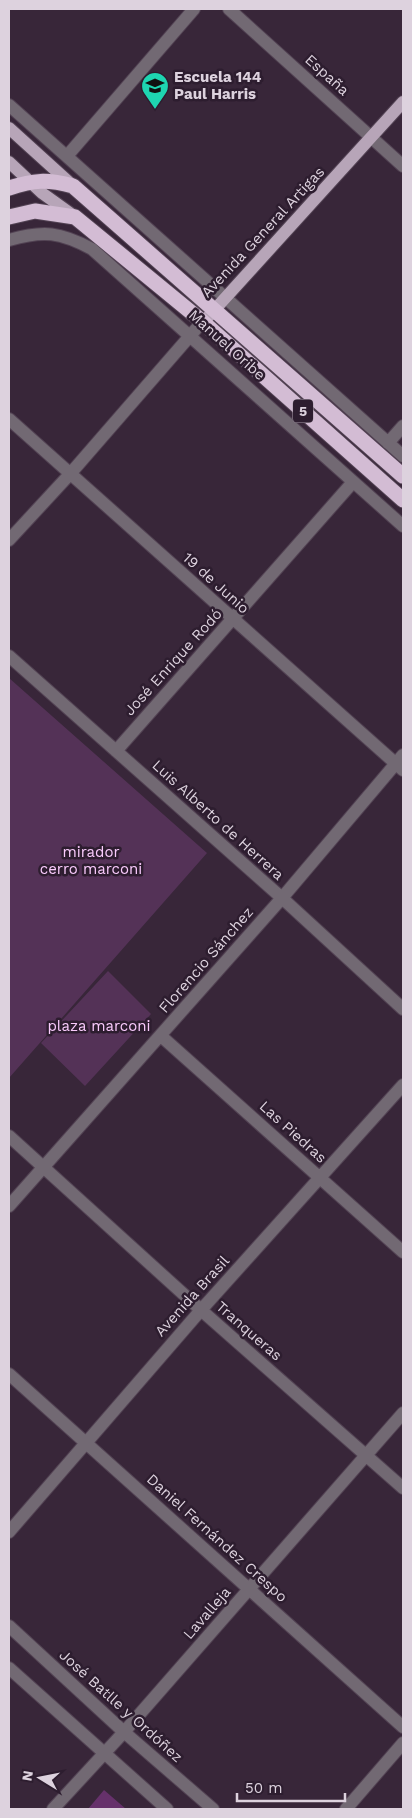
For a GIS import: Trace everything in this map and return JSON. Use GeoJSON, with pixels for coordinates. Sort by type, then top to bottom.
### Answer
{"type":"FeatureCollection","features":[{"type":"Feature","properties":{"kind":"highway"},"geometry":{"type":"LineString","coordinates":[[9,188],[28,181],[58,182],[73,186]]}},
{"type":"Feature","properties":{"kind":"highway","name":"Manuel Oribe"},"geometry":{"type":"LineString","coordinates":[[73,186],[403,476]]}},
{"type":"Feature","properties":{"kind":"highway"},"geometry":{"type":"LineString","coordinates":[[9,217],[35,211],[75,217]]}},
{"type":"Feature","properties":{"kind":"highway","name":"Manuel Oribe"},"geometry":{"type":"LineString","coordinates":[[75,217],[203,322],[403,500]]}},
{"type":"Feature","properties":{"kind":"main road","name":"Avenida General Artigas"},"geometry":{"type":"LineString","coordinates":[[203,322],[403,102]]}},
{"type":"Feature","properties":{"kind":"main road","name":"5"},"geometry":{"type":"LineString","coordinates":[[9,128],[73,186]]}},
{"type":"Feature","properties":{"kind":"main road","name":"5"},"geometry":{"type":"LineString","coordinates":[[9,162],[28,181],[75,217]]}},
{"type":"Feature","properties":{"kind":"street"},"geometry":{"type":"LineString","coordinates":[[67,156],[194,9]]}},
{"type":"Feature","properties":{"kind":"street","name":"España"},"geometry":{"type":"LineString","coordinates":[[229,9],[403,166]]}},
{"type":"Feature","properties":{"kind":"street"},"geometry":{"type":"LineString","coordinates":[[9,105],[403,456]]}},
{"type":"Feature","properties":{"kind":"street","name":"Manuel Oribe"},"geometry":{"type":"LineString","coordinates":[[9,240],[30,234],[53,234],[72,238],[92,249],[191,335],[403,526]]}},
{"type":"Feature","properties":{"kind":"street","name":"Avenida General Artigas"},"geometry":{"type":"LineString","coordinates":[[9,540],[70,474],[203,322]]}},
{"type":"Feature","properties":{"kind":"street","name":"19 de Junio"},"geometry":{"type":"LineString","coordinates":[[9,419],[232,620],[401,763]]}},
{"type":"Feature","properties":{"kind":"street"},"geometry":{"type":"LineString","coordinates":[[388,443],[403,426]]}},
{"type":"Feature","properties":{"kind":"street","name":"José Enrique Rodó"},"geometry":{"type":"LineString","coordinates":[[116,751],[353,482]]}},
{"type":"Feature","properties":{"kind":"street","name":"Luis Alberto de Herrera"},"geometry":{"type":"LineString","coordinates":[[9,656],[282,898],[403,1009]]}},
{"type":"Feature","properties":{"kind":"street","name":"Florencio Sánchez"},"geometry":{"type":"LineString","coordinates":[[9,1206],[401,763]]}},
{"type":"Feature","properties":{"kind":"street","name":"Las Piedras"},"geometry":{"type":"LineString","coordinates":[[160,1036],[403,1252]]}},
{"type":"Feature","properties":{"kind":"street","name":"Avenida Brasil"},"geometry":{"type":"LineString","coordinates":[[9,1532],[201,1310],[403,1085]]}},
{"type":"Feature","properties":{"kind":"street","name":"Tranqueras"},"geometry":{"type":"LineString","coordinates":[[9,1136],[201,1310],[403,1488]]}},
{"type":"Feature","properties":{"kind":"street","name":"Daniel Fernández Crespo"},"geometry":{"type":"LineString","coordinates":[[9,1374],[403,1727]]}},
{"type":"Feature","properties":{"kind":"street","name":"Lavalleja"},"geometry":{"type":"LineString","coordinates":[[53,1809],[124,1732],[403,1413]]}},
{"type":"Feature","properties":{"kind":"street","name":"José Batlle y Ordóñez"},"geometry":{"type":"LineString","coordinates":[[9,1626],[124,1732],[213,1809]]}},
{"type":"Feature","properties":{"kind":"street"},"geometry":{"type":"LineString","coordinates":[[9,1668],[167,1809]]}},
{"type":"Feature","properties":{"kind":"street"},"geometry":{"type":"LineString","coordinates":[[346,1809],[403,1743]]}},
{"type":"Feature","properties":{"kind":"green space","name":"mirador cerro marconi"},"geometry":{"type":"Polygon","coordinates":[[[9,678],[207,853],[9,1078],[9,678]]]}},
{"type":"Feature","properties":{"kind":"green space","name":"plaza marconi"},"geometry":{"type":"Polygon","coordinates":[[[108,971],[151,1014],[85,1086],[41,1043],[108,971]]]}},
{"type":"Feature","properties":{"kind":"building"},"geometry":{"type":"Polygon","coordinates":[[[104,1790],[126,1809],[88,1809],[104,1790]]]}},
{"type":"Feature","properties":{"kind":"place","name":"Escuela 144 Paul Harris"},"geometry":{"type":"Point","coordinates":[155,110]}}]}
